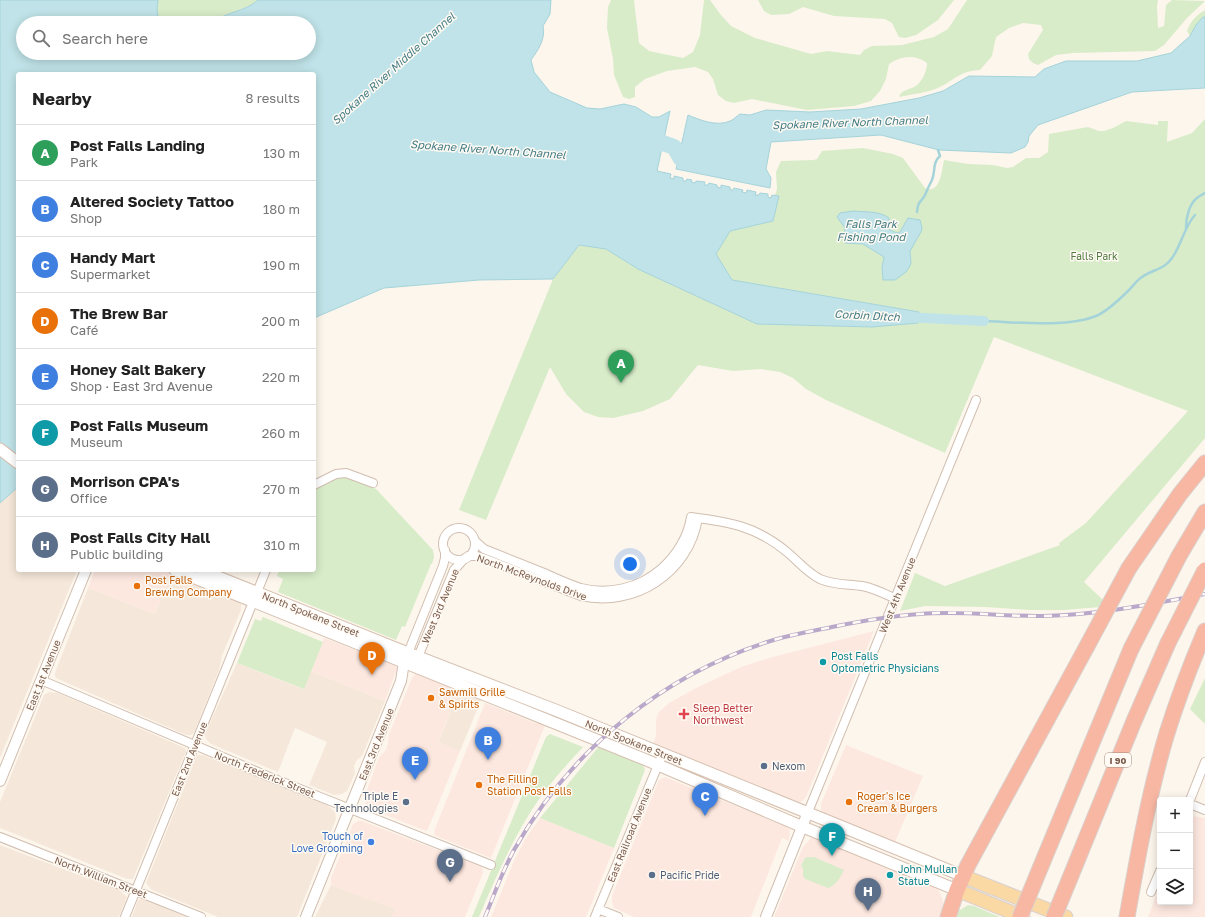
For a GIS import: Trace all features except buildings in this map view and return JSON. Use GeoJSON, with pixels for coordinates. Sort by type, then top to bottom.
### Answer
{"type":"FeatureCollection","features":[{"type":"Feature","properties":{"kind":"highway"},"geometry":{"type":"LineString","coordinates":[[948,917],[963,876],[1129,568],[1180,494],[1205,463]]}},
{"type":"Feature","properties":{"kind":"highway"},"geometry":{"type":"LineString","coordinates":[[1022,917],[1041,866],[1131,649],[1179,556],[1205,512]]}},
{"type":"Feature","properties":{"kind":"highway","name":"I 90"},"geometry":{"type":"LineString","coordinates":[[1054,917],[1134,721],[1168,643],[1205,570]]}},
{"type":"Feature","properties":{"kind":"highway"},"geometry":{"type":"LineString","coordinates":[[1127,917],[1138,854],[1158,765],[1180,694],[1204,634]]}},
{"type":"Feature","properties":{"kind":"main road"},"geometry":{"type":"LineString","coordinates":[[0,449],[16,461]]}},
{"type":"Feature","properties":{"kind":"main road","name":"North Spokane Street"},"geometry":{"type":"LineString","coordinates":[[181,572],[255,597],[411,659],[803,827],[1022,917]]}},
{"type":"Feature","properties":{"kind":"main road","name":"North Spokane Street"},"geometry":{"type":"LineString","coordinates":[[205,572],[255,597]]}},
{"type":"Feature","properties":{"kind":"main road","name":"North Spokane Street"},"geometry":{"type":"LineString","coordinates":[[411,659],[558,711],[1066,917]]}},
{"type":"Feature","properties":{"kind":"street","name":"West 4th Avenue"},"geometry":{"type":"LineString","coordinates":[[808,812],[976,400]]}},
{"type":"Feature","properties":{"kind":"street"},"geometry":{"type":"LineString","coordinates":[[316,484],[336,474],[346,473],[373,483]]}},
{"type":"Feature","properties":{"kind":"street"},"geometry":{"type":"LineString","coordinates":[[694,518],[728,522],[743,526],[757,532],[780,546],[808,572],[824,580],[831,583],[866,587],[896,599]]}},
{"type":"Feature","properties":{"kind":"street","name":"North McReynolds Drive"},"geometry":{"type":"LineString","coordinates":[[475,542],[484,549],[569,584],[589,590],[610,591],[643,582],[664,567],[681,545],[694,518]]}},
{"type":"Feature","properties":{"kind":"street","name":"North McReynolds Drive"},"geometry":{"type":"LineString","coordinates":[[467,557],[473,556],[483,558],[581,596],[596,599],[620,598],[646,589],[671,572],[680,562],[690,545],[696,530],[694,518]]}},
{"type":"Feature","properties":{"kind":"street"},"geometry":{"type":"LineString","coordinates":[[460,528],[468,531],[475,542],[474,550],[467,557],[455,559],[449,556],[445,550],[444,543],[446,536],[451,530],[460,528]]}},
{"type":"Feature","properties":{"kind":"street","name":"West 3rd Avenue"},"geometry":{"type":"LineString","coordinates":[[411,659],[443,566],[445,550]]}},
{"type":"Feature","properties":{"kind":"street","name":"West 3rd Avenue"},"geometry":{"type":"LineString","coordinates":[[411,659],[454,570],[467,557]]}},
{"type":"Feature","properties":{"kind":"street","name":"East 1st Avenue"},"geometry":{"type":"LineString","coordinates":[[0,781],[85,572]]}},
{"type":"Feature","properties":{"kind":"street"},"geometry":{"type":"LineString","coordinates":[[255,597],[265,572]]}},
{"type":"Feature","properties":{"kind":"street","name":"East 2nd Avenue"},"geometry":{"type":"LineString","coordinates":[[125,917],[255,597]]}},
{"type":"Feature","properties":{"kind":"street","name":"East 3rd Avenue"},"geometry":{"type":"LineString","coordinates":[[306,917],[411,659]]}},
{"type":"Feature","properties":{"kind":"street","name":"North Frederick Street"},"geometry":{"type":"LineString","coordinates":[[41,680],[194,745],[491,865]]}},
{"type":"Feature","properties":{"kind":"street","name":"East Railroad Avenue"},"geometry":{"type":"LineString","coordinates":[[597,913],[663,753]]}},
{"type":"Feature","properties":{"kind":"street"},"geometry":{"type":"LineString","coordinates":[[1191,797],[1205,762]]}},
{"type":"Feature","properties":{"kind":"street"},"geometry":{"type":"LineString","coordinates":[[1193,805],[1205,810]]}},
{"type":"Feature","properties":{"kind":"street"},"geometry":{"type":"LineString","coordinates":[[766,917],[808,812]]}},
{"type":"Feature","properties":{"kind":"street","name":"North William Street"},"geometry":{"type":"LineString","coordinates":[[0,837],[201,917]]}},
{"type":"Feature","properties":{"kind":"street"},"geometry":{"type":"LineString","coordinates":[[1151,892],[1157,878]]}},
{"type":"Feature","properties":{"kind":"street"},"geometry":{"type":"LineString","coordinates":[[597,913],[618,917]]}},
{"type":"Feature","properties":{"kind":"shaded area"},"geometry":{"type":"Polygon","coordinates":[[[16,489],[16,572],[76,572],[0,758],[0,503],[16,489]]]}},
{"type":"Feature","properties":{"kind":"shaded area"},"geometry":{"type":"Polygon","coordinates":[[[94,572],[172,572],[155,614],[88,588],[94,572]]]}},
{"type":"Feature","properties":{"kind":"shaded area"},"geometry":{"type":"Polygon","coordinates":[[[172,572],[239,601],[241,605],[241,610],[222,656],[219,670],[194,733],[191,735],[186,735],[55,677],[55,673],[88,588],[155,614],[172,572]]]}},
{"type":"Feature","properties":{"kind":"shaded area"},"geometry":{"type":"Polygon","coordinates":[[[874,631],[806,797],[801,802],[653,744],[656,736],[656,720],[658,713],[669,703],[696,688],[741,667],[769,658],[874,631]]]}},
{"type":"Feature","properties":{"kind":"shaded area"},"geometry":{"type":"Polygon","coordinates":[[[324,638],[358,651],[365,650],[395,663],[397,669],[385,701],[311,671],[324,638]]]}},
{"type":"Feature","properties":{"kind":"shaded area"},"geometry":{"type":"Polygon","coordinates":[[[237,663],[303,689],[311,671],[385,701],[362,756],[357,760],[354,766],[355,773],[347,791],[342,794],[334,795],[309,785],[327,742],[295,728],[278,772],[211,744],[206,739],[205,734],[237,663]]]}},
{"type":"Feature","properties":{"kind":"shaded area"},"geometry":{"type":"Polygon","coordinates":[[[421,672],[428,675],[434,681],[459,691],[438,742],[460,751],[426,831],[378,812],[366,804],[364,798],[379,757],[386,750],[389,734],[412,678],[416,673],[421,672]]]}},
{"type":"Feature","properties":{"kind":"shaded area"},"geometry":{"type":"Polygon","coordinates":[[[459,691],[481,700],[460,751],[438,743],[459,691]]]}},
{"type":"Feature","properties":{"kind":"shaded area"},"geometry":{"type":"Polygon","coordinates":[[[49,692],[58,693],[185,748],[186,751],[133,879],[127,879],[0,828],[0,802],[44,695],[49,692]]]}},
{"type":"Feature","properties":{"kind":"shaded area"},"geometry":{"type":"Polygon","coordinates":[[[485,703],[535,723],[546,723],[491,858],[434,834],[485,703]]]}},
{"type":"Feature","properties":{"kind":"shaded area"},"geometry":{"type":"Polygon","coordinates":[[[846,745],[923,776],[895,842],[821,810],[821,804],[846,745]]]}},
{"type":"Feature","properties":{"kind":"shaded area"},"geometry":{"type":"Polygon","coordinates":[[[197,755],[203,755],[327,805],[335,812],[336,819],[297,917],[218,917],[152,890],[146,883],[197,755]]]}},
{"type":"Feature","properties":{"kind":"shaded area"},"geometry":{"type":"Polygon","coordinates":[[[665,777],[785,826],[790,830],[789,841],[782,838],[751,917],[634,917],[614,908],[612,896],[658,782],[665,777]]]}},
{"type":"Feature","properties":{"kind":"shaded area"},"geometry":{"type":"Polygon","coordinates":[[[1193,816],[1205,818],[1205,917],[1148,917],[1157,894],[1157,905],[1193,905],[1193,816]]]}},
{"type":"Feature","properties":{"kind":"shaded area"},"geometry":{"type":"Polygon","coordinates":[[[540,818],[614,848],[586,917],[491,917],[514,861],[526,838],[540,818]]]}},
{"type":"Feature","properties":{"kind":"shaded area"},"geometry":{"type":"Polygon","coordinates":[[[358,821],[362,821],[482,867],[483,873],[465,917],[392,917],[395,909],[331,885],[331,878],[353,824],[358,821]]]}},
{"type":"Feature","properties":{"kind":"shaded area"},"geometry":{"type":"Polygon","coordinates":[[[811,838],[934,887],[939,891],[943,901],[944,911],[942,917],[774,917],[803,847],[811,838]]]}},
{"type":"Feature","properties":{"kind":"shaded area"},"geometry":{"type":"Polygon","coordinates":[[[0,845],[89,879],[96,879],[117,888],[127,897],[119,917],[0,917],[0,845]]]}},
{"type":"Feature","properties":{"kind":"shaded area"},"geometry":{"type":"Polygon","coordinates":[[[331,885],[396,909],[392,917],[315,917],[331,885]]]}},
{"type":"Feature","properties":{"kind":"shaded area"},"geometry":{"type":"Polygon","coordinates":[[[141,899],[187,917],[132,917],[138,900],[141,899]]]}},
{"type":"Feature","properties":{"kind":"green space"},"geometry":{"type":"Polygon","coordinates":[[[158,0],[258,0],[252,5],[223,16],[158,16],[158,0]]]}},
{"type":"Feature","properties":{"kind":"green space"},"geometry":{"type":"Polygon","coordinates":[[[611,0],[634,0],[639,43],[649,51],[683,58],[693,52],[700,35],[704,0],[710,0],[731,26],[755,38],[811,54],[827,51],[860,55],[864,50],[872,46],[902,45],[934,37],[948,29],[967,0],[1158,0],[1158,28],[1164,26],[1166,5],[1172,0],[1205,1],[1187,18],[1164,45],[1155,51],[1073,53],[1056,55],[1038,65],[1029,59],[1028,54],[1043,30],[1041,25],[1023,23],[1009,28],[996,37],[992,56],[980,70],[968,72],[958,76],[935,89],[899,97],[903,92],[919,83],[924,76],[927,66],[927,63],[918,58],[908,57],[898,59],[889,64],[886,79],[880,91],[871,101],[854,106],[807,110],[752,99],[734,103],[726,101],[718,95],[713,79],[708,72],[695,67],[667,71],[645,79],[635,87],[635,97],[629,99],[623,97],[614,75],[613,59],[607,28],[608,7],[611,0]]]}},
{"type":"Feature","properties":{"kind":"green space"},"geometry":{"type":"Polygon","coordinates":[[[758,0],[954,0],[938,20],[916,35],[905,38],[899,37],[892,23],[885,19],[834,16],[803,7],[789,14],[771,15],[764,11],[758,0]]]}},
{"type":"Feature","properties":{"kind":"green space"},"geometry":{"type":"Polygon","coordinates":[[[1205,10],[1205,17],[1194,28],[1190,36],[1187,31],[1190,25],[1196,16],[1205,10]]]}},
{"type":"Feature","properties":{"kind":"green space","name":"Falls Park"},"geometry":{"type":"Polygon","coordinates":[[[1205,119],[1205,438],[1084,582],[1104,601],[1100,607],[1065,610],[1030,610],[985,607],[925,606],[900,611],[915,573],[945,586],[1060,545],[1059,543],[1086,523],[1188,411],[994,337],[945,453],[826,400],[806,389],[793,378],[780,372],[761,369],[733,371],[698,365],[670,399],[643,411],[613,418],[598,417],[584,412],[566,394],[550,367],[486,520],[459,510],[553,279],[579,245],[606,249],[638,269],[757,324],[872,327],[918,323],[919,312],[732,280],[715,254],[730,231],[773,221],[778,196],[775,195],[777,189],[776,172],[781,161],[814,160],[817,159],[822,151],[863,148],[893,154],[903,158],[925,188],[930,189],[937,185],[944,160],[968,164],[993,165],[1007,168],[1013,167],[1026,158],[1039,158],[1048,152],[1049,134],[1088,127],[1099,131],[1104,131],[1126,121],[1158,125],[1158,121],[1168,121],[1167,142],[1192,133],[1205,119]]]}},
{"type":"Feature","properties":{"kind":"green space"},"geometry":{"type":"Polygon","coordinates":[[[340,477],[346,477],[376,489],[433,550],[434,557],[432,564],[405,627],[402,626],[396,640],[278,592],[283,579],[277,576],[278,572],[316,572],[316,489],[340,477]]]}},
{"type":"Feature","properties":{"kind":"green space"},"geometry":{"type":"Polygon","coordinates":[[[263,617],[323,642],[304,689],[237,663],[255,619],[261,621],[263,617]]]}},
{"type":"Feature","properties":{"kind":"green space"},"geometry":{"type":"Polygon","coordinates":[[[1205,678],[1205,724],[1190,709],[1205,678]]]}},
{"type":"Feature","properties":{"kind":"green space"},"geometry":{"type":"Polygon","coordinates":[[[550,734],[583,747],[548,787],[527,817],[509,850],[479,917],[472,917],[546,737],[550,734]]]}},
{"type":"Feature","properties":{"kind":"green space"},"geometry":{"type":"Polygon","coordinates":[[[600,745],[638,761],[643,765],[645,770],[614,848],[540,818],[600,745]]]}},
{"type":"Feature","properties":{"kind":"green space"},"geometry":{"type":"Polygon","coordinates":[[[807,857],[814,857],[844,870],[838,881],[828,888],[805,879],[803,876],[803,868],[801,866],[807,857]]]}},
{"type":"Feature","properties":{"kind":"green space"},"geometry":{"type":"Polygon","coordinates":[[[968,905],[1000,917],[953,917],[957,907],[960,910],[968,905]]]}},
{"type":"Feature","properties":{"kind":"water","name":"Spokane River Middle Channel"},"geometry":{"type":"Polygon","coordinates":[[[0,0],[158,0],[158,16],[16,16],[16,60],[316,60],[316,16],[224,16],[247,7],[258,0],[551,0],[550,14],[543,26],[544,31],[542,40],[539,48],[531,60],[534,72],[550,92],[587,108],[600,109],[624,104],[636,107],[652,117],[659,117],[670,111],[657,171],[671,174],[670,178],[674,179],[674,176],[683,178],[683,181],[686,181],[687,179],[692,180],[691,182],[695,183],[696,181],[705,182],[704,185],[708,185],[709,183],[717,185],[717,187],[721,188],[721,185],[730,187],[730,190],[733,190],[734,188],[743,190],[742,192],[746,193],[747,190],[756,192],[755,195],[759,195],[760,193],[768,194],[768,197],[771,198],[772,195],[779,196],[773,221],[730,231],[716,254],[732,280],[919,312],[918,323],[872,327],[757,324],[638,269],[606,249],[579,245],[553,279],[479,280],[384,288],[316,317],[316,72],[16,72],[16,489],[0,503],[0,0]]]}},
{"type":"Feature","properties":{"kind":"water"},"geometry":{"type":"Polygon","coordinates":[[[1203,17],[1205,17],[1205,88],[1132,92],[1038,125],[1029,136],[1025,147],[1011,153],[939,150],[881,135],[771,142],[766,169],[771,178],[770,188],[676,169],[688,115],[709,122],[725,123],[740,114],[750,115],[766,110],[810,112],[861,109],[919,98],[943,91],[969,76],[1035,77],[1044,69],[1066,61],[1137,61],[1171,53],[1190,36],[1196,25],[1203,17]]]}},
{"type":"Feature","properties":{"kind":"water","name":"Falls Park Fishing Pond"},"geometry":{"type":"Polygon","coordinates":[[[853,211],[872,212],[889,218],[888,229],[897,233],[900,232],[908,218],[920,220],[922,228],[921,232],[910,251],[911,262],[906,272],[895,280],[883,280],[882,267],[884,257],[863,244],[845,243],[845,228],[837,217],[840,213],[853,211]]]}},
{"type":"Feature","properties":{"kind":"waterway","name":"Spokane River North Channel"},"geometry":{"type":"LineString","coordinates":[[642,146],[663,143],[674,147],[681,159],[693,162],[698,160]]}},
{"type":"Feature","properties":{"kind":"waterway"},"geometry":{"type":"LineString","coordinates":[[917,212],[919,203],[924,198],[932,180],[935,164],[940,156],[938,150]]}},
{"type":"Feature","properties":{"kind":"waterway"},"geometry":{"type":"LineString","coordinates":[[1186,228],[1187,216],[1190,207],[1198,197],[1205,193]]}},
{"type":"Feature","properties":{"kind":"waterway","name":"Corbin Ditch"},"geometry":{"type":"LineString","coordinates":[[984,321],[1056,323],[1084,320],[1100,314],[1118,301],[1140,278],[1169,262],[1175,253],[1188,225],[1195,215]]}},
{"type":"Feature","properties":{"kind":"waterway","name":"Corbin Ditch"},"geometry":{"type":"LineString","coordinates":[[905,317],[984,321]]}},
{"type":"Feature","properties":{"kind":"railway"},"geometry":{"type":"LineString","coordinates":[[485,917],[514,850],[537,813],[563,779],[593,748],[625,719],[660,694],[697,672],[736,653],[777,639],[887,617],[936,613],[1029,616],[1084,614],[1165,602],[1205,594]]}},
{"type":"Feature","properties":{"kind":"place","name":"Post Falls Landing"},"geometry":{"type":"Point","coordinates":[621,383]}},
{"type":"Feature","properties":{"kind":"place","name":"Post Falls Brewing Company"},"geometry":{"type":"Point","coordinates":[137,586]}},
{"type":"Feature","properties":{"kind":"place","name":"Post Falls Optometric Physicians"},"geometry":{"type":"Point","coordinates":[823,662]}},
{"type":"Feature","properties":{"kind":"place","name":"The Brew Bar"},"geometry":{"type":"Point","coordinates":[372,675]}},
{"type":"Feature","properties":{"kind":"place","name":"Sawmill Grille & Spirits"},"geometry":{"type":"Point","coordinates":[431,698]}},
{"type":"Feature","properties":{"kind":"place","name":"Sleep Better Northwest"},"geometry":{"type":"Point","coordinates":[684,714]}},
{"type":"Feature","properties":{"kind":"place","name":"Altered Society Tattoo"},"geometry":{"type":"Point","coordinates":[488,760]}},
{"type":"Feature","properties":{"kind":"place","name":"Nexom"},"geometry":{"type":"Point","coordinates":[764,766]}},
{"type":"Feature","properties":{"kind":"place","name":"Honey Salt Bakery"},"geometry":{"type":"Point","coordinates":[415,780]}},
{"type":"Feature","properties":{"kind":"place","name":"The Filling Station Post Falls"},"geometry":{"type":"Point","coordinates":[479,785]}},
{"type":"Feature","properties":{"kind":"place","name":"Triple E Technologies"},"geometry":{"type":"Point","coordinates":[406,802]}},
{"type":"Feature","properties":{"kind":"place","name":"Roger's Ice Cream & Burgers"},"geometry":{"type":"Point","coordinates":[849,802]}},
{"type":"Feature","properties":{"kind":"place","name":"Handy Mart"},"geometry":{"type":"Point","coordinates":[705,816]}},
{"type":"Feature","properties":{"kind":"place","name":"Touch of Love Grooming"},"geometry":{"type":"Point","coordinates":[371,842]}},
{"type":"Feature","properties":{"kind":"place","name":"Post Falls Museum"},"geometry":{"type":"Point","coordinates":[832,856]}},
{"type":"Feature","properties":{"kind":"place","name":"Pacific Pride"},"geometry":{"type":"Point","coordinates":[652,875]}},
{"type":"Feature","properties":{"kind":"place","name":"John Mullan Statue"},"geometry":{"type":"Point","coordinates":[890,875]}},
{"type":"Feature","properties":{"kind":"place","name":"Morrison CPA's"},"geometry":{"type":"Point","coordinates":[450,882]}},
{"type":"Feature","properties":{"kind":"place","name":"Post Falls City Hall"},"geometry":{"type":"Point","coordinates":[868,911]}}]}
